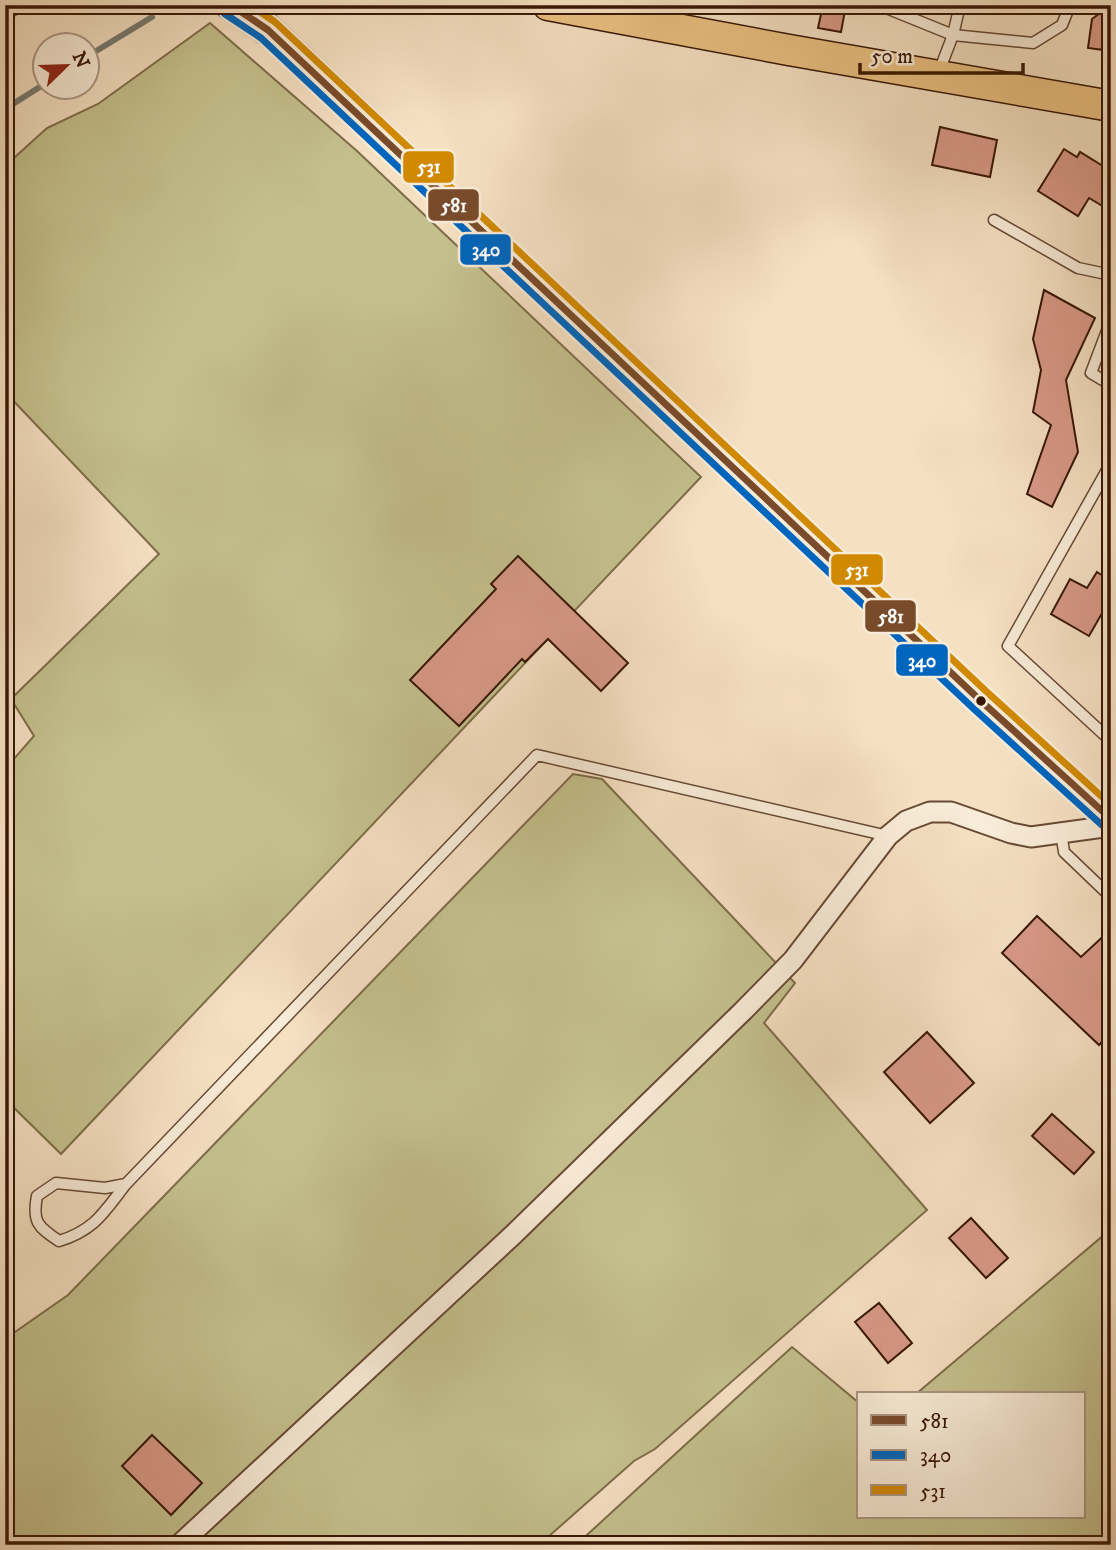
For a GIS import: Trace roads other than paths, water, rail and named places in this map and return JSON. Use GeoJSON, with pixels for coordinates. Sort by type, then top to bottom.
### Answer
{"type":"FeatureCollection","features":[{"type":"Feature","properties":{"kind":"main road"},"geometry":{"type":"LineString","coordinates":[[231,5],[268,30]]}},
{"type":"Feature","properties":{"kind":"main road"},"geometry":{"type":"LineString","coordinates":[[548,5],[1111,106]]}},
{"type":"Feature","properties":{"kind":"street"},"geometry":{"type":"LineString","coordinates":[[245,5],[268,30],[981,701],[1111,819]]}},
{"type":"Feature","properties":{"kind":"street"},"geometry":{"type":"LineString","coordinates":[[179,1545],[514,1234],[743,1010],[793,960],[888,836],[906,821],[930,813],[951,812],[1031,837],[1111,826]]}},
{"type":"Feature","properties":{"kind":"lane"},"geometry":{"type":"LineString","coordinates":[[5,15],[22,5]]}},
{"type":"Feature","properties":{"kind":"lane"},"geometry":{"type":"LineString","coordinates":[[879,5],[953,35],[1033,43],[1062,25],[1070,5]]}},
{"type":"Feature","properties":{"kind":"lane"},"geometry":{"type":"LineString","coordinates":[[941,77],[943,61],[960,5]]}},
{"type":"Feature","properties":{"kind":"lane"},"geometry":{"type":"LineString","coordinates":[[994,220],[1078,268],[1111,275]]}},
{"type":"Feature","properties":{"kind":"lane"},"geometry":{"type":"LineString","coordinates":[[1111,320],[1091,373],[1111,385]]}},
{"type":"Feature","properties":{"kind":"lane"},"geometry":{"type":"LineString","coordinates":[[1111,463],[1009,646],[1111,741]]}},
{"type":"Feature","properties":{"kind":"lane"},"geometry":{"type":"LineString","coordinates":[[126,1184],[104,1188],[56,1183],[37,1196],[34,1213],[40,1228],[59,1241],[80,1235],[102,1216],[126,1184],[537,755],[888,836]]}},
{"type":"Feature","properties":{"kind":"lane"},"geometry":{"type":"LineString","coordinates":[[1061,832],[1064,852],[1111,897]]}},
{"type":"Feature","properties":{"kind":"waterway"},"geometry":{"type":"LineString","coordinates":[[102,47],[152,17]]}},
{"type":"Feature","properties":{"kind":"waterway"},"geometry":{"type":"LineString","coordinates":[[5,109],[32,92]]}}]}
